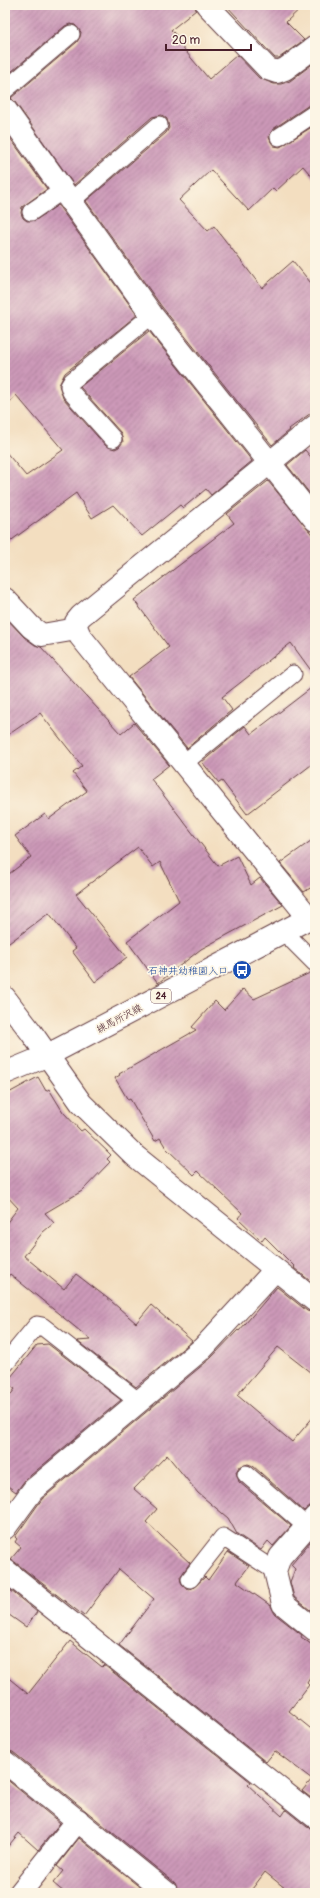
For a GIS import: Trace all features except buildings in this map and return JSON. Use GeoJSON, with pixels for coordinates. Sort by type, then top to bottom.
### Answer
{"type":"FeatureCollection","features":[{"type":"Feature","properties":{"kind":"street"},"geometry":{"type":"LineString","coordinates":[[207,5],[268,69],[277,72],[285,69],[315,46]]}},
{"type":"Feature","properties":{"kind":"street"},"geometry":{"type":"LineString","coordinates":[[5,106],[152,315],[315,520]]}},
{"type":"Feature","properties":{"kind":"street"},"geometry":{"type":"LineString","coordinates":[[312,916],[80,636],[76,622],[81,616],[315,426]]}},
{"type":"Feature","properties":{"kind":"street"},"geometry":{"type":"LineString","coordinates":[[5,599],[31,627],[42,635],[77,629]]}},
{"type":"Feature","properties":{"kind":"street","name":"練馬所沢線"},"geometry":{"type":"LineString","coordinates":[[5,1072],[46,1056],[312,916]]}},
{"type":"Feature","properties":{"kind":"street"},"geometry":{"type":"LineString","coordinates":[[5,998],[81,1103],[135,1156],[315,1301]]}},
{"type":"Feature","properties":{"kind":"street"},"geometry":{"type":"LineString","coordinates":[[5,1528],[33,1490],[203,1348],[275,1270]]}},
{"type":"Feature","properties":{"kind":"street"},"geometry":{"type":"LineString","coordinates":[[311,1522],[280,1557],[275,1571],[283,1604],[315,1630]]}},
{"type":"Feature","properties":{"kind":"street"},"geometry":{"type":"LineString","coordinates":[[5,1570],[315,1817]]}},
{"type":"Feature","properties":{"kind":"street"},"geometry":{"type":"LineString","coordinates":[[5,1762],[167,1893]]}},
{"type":"Feature","properties":{"kind":"street"},"geometry":{"type":"LineString","coordinates":[[20,1893],[78,1820]]}},
{"type":"Feature","properties":{"kind":"lane"},"geometry":{"type":"LineString","coordinates":[[5,106],[71,34]]}},
{"type":"Feature","properties":{"kind":"lane"},"geometry":{"type":"LineString","coordinates":[[279,137],[315,113]]}},
{"type":"Feature","properties":{"kind":"lane"},"geometry":{"type":"LineString","coordinates":[[31,212],[67,196],[159,125]]}},
{"type":"Feature","properties":{"kind":"lane"},"geometry":{"type":"LineString","coordinates":[[113,439],[71,392],[69,386],[72,381],[152,315]]}},
{"type":"Feature","properties":{"kind":"lane"},"geometry":{"type":"LineString","coordinates":[[184,763],[293,674]]}},
{"type":"Feature","properties":{"kind":"lane"},"geometry":{"type":"LineString","coordinates":[[284,932],[315,963]]}},
{"type":"Feature","properties":{"kind":"lane"},"geometry":{"type":"LineString","coordinates":[[5,1364],[37,1325],[42,1326],[139,1402]]}},
{"type":"Feature","properties":{"kind":"lane"},"geometry":{"type":"LineString","coordinates":[[246,1474],[311,1522]]}},
{"type":"Feature","properties":{"kind":"lane"},"geometry":{"type":"LineString","coordinates":[[190,1579],[223,1537],[275,1571]]}},
{"type":"Feature","properties":{"kind":"place","name":"石神井幼稚園入口"},"geometry":{"type":"Point","coordinates":[242,970]}}]}
